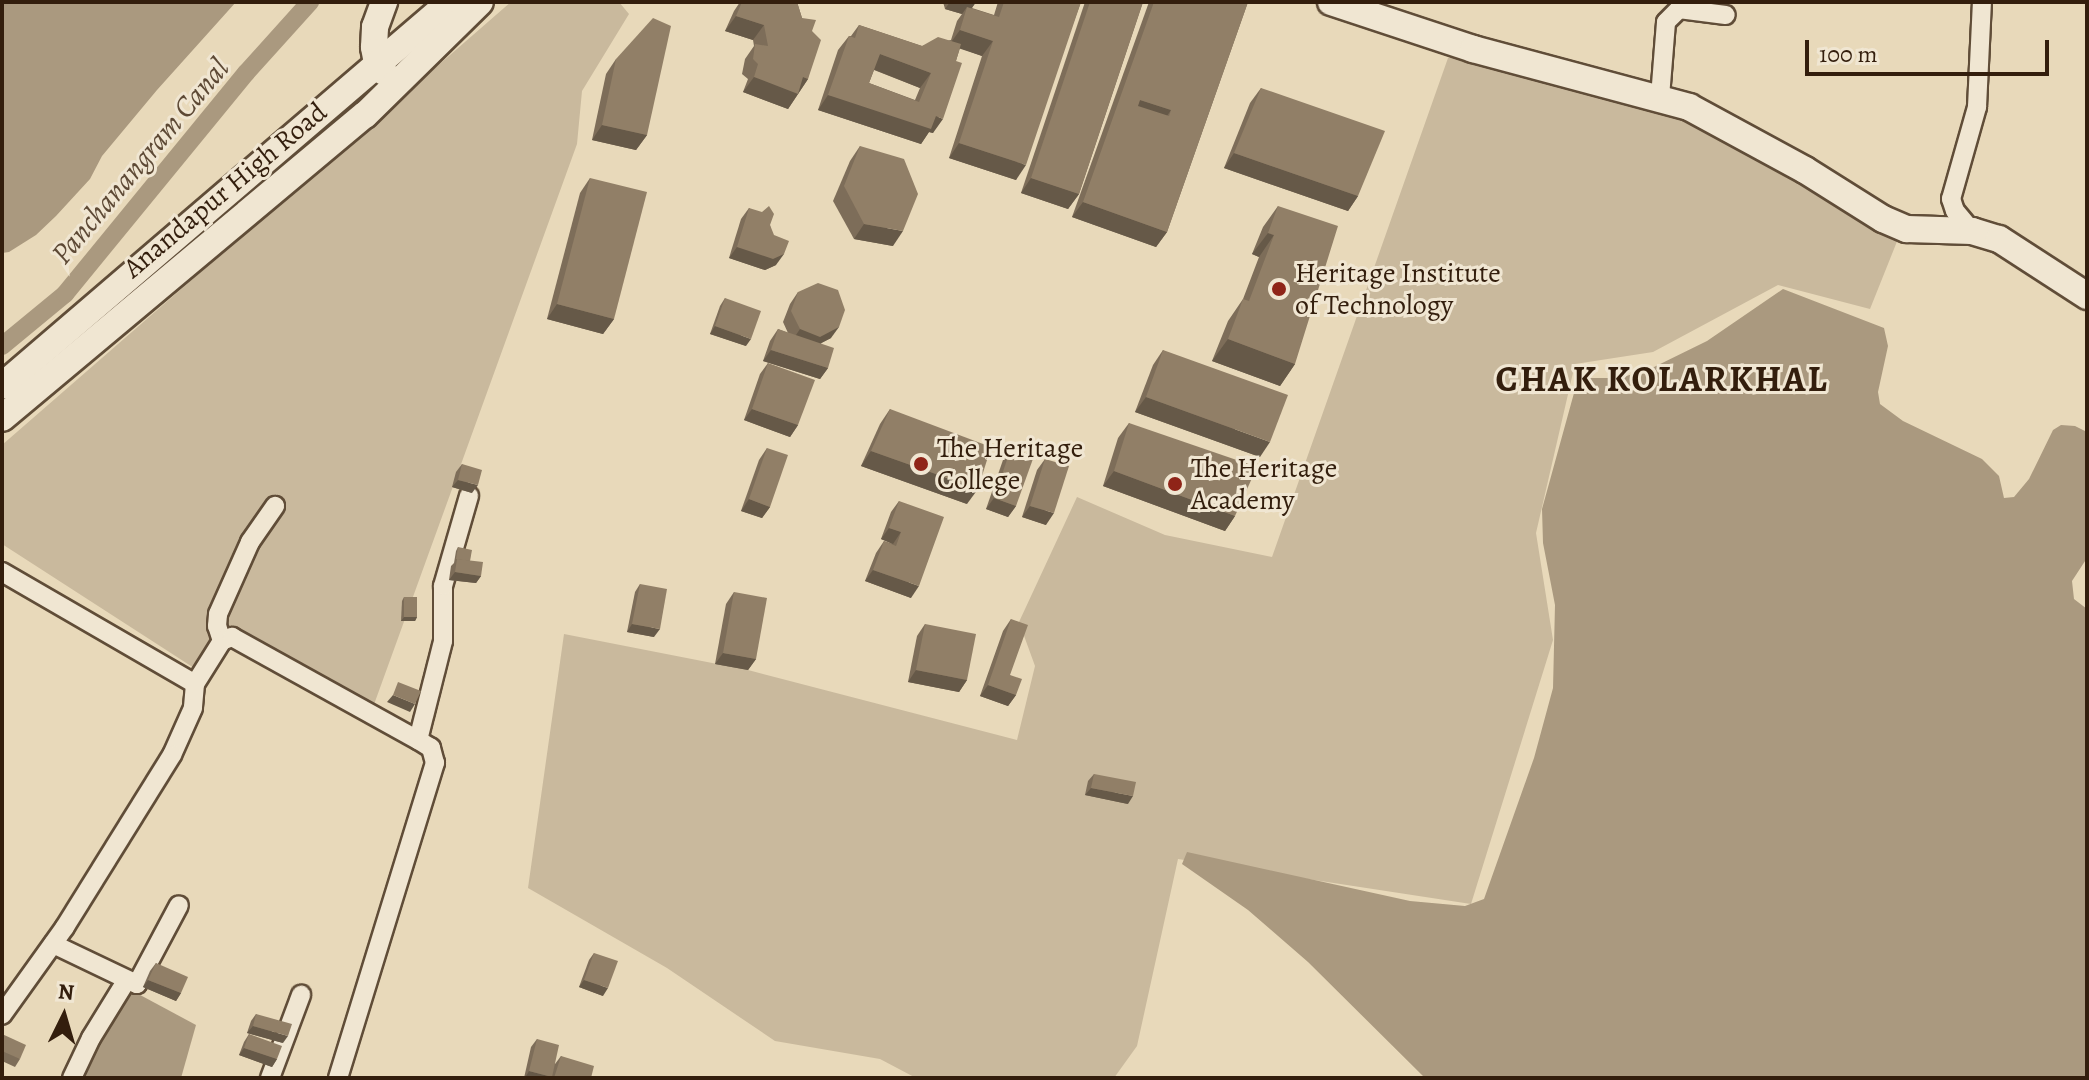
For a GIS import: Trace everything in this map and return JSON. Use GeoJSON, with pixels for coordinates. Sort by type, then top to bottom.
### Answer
{"type":"FeatureCollection","features":[{"type":"Feature","properties":{"kind":"main road"},"geometry":{"type":"LineString","coordinates":[[384,2],[375,27],[377,63],[394,84]]}},
{"type":"Feature","properties":{"kind":"main road","name":"Anandapur High Road"},"geometry":{"type":"LineString","coordinates":[[2,386],[450,2]]}},
{"type":"Feature","properties":{"kind":"main road","name":"Anandapur High Road"},"geometry":{"type":"LineString","coordinates":[[2,418],[365,115],[480,2]]}},
{"type":"Feature","properties":{"kind":"main road"},"geometry":{"type":"LineString","coordinates":[[1331,2],[1473,49],[1660,97],[1730,127],[1883,219],[1907,229],[1972,231],[1999,239],[2083,290]]}},
{"type":"Feature","properties":{"kind":"street"},"geometry":{"type":"LineString","coordinates":[[1972,231],[1955,211],[1951,199],[1977,107],[1982,2]]}},
{"type":"Feature","properties":{"kind":"street"},"geometry":{"type":"LineString","coordinates":[[1660,97],[1666,22],[1679,9],[1726,15]]}},
{"type":"Feature","properties":{"kind":"street"},"geometry":{"type":"LineString","coordinates":[[418,740],[443,641],[443,586],[469,496]]}},
{"type":"Feature","properties":{"kind":"street"},"geometry":{"type":"LineString","coordinates":[[222,641],[217,626],[218,614],[250,542],[275,506]]}},
{"type":"Feature","properties":{"kind":"street"},"geometry":{"type":"LineString","coordinates":[[2,572],[195,684]]}},
{"type":"Feature","properties":{"kind":"street"},"geometry":{"type":"LineString","coordinates":[[2,1015],[53,944],[172,755],[193,708],[195,684],[227,637],[237,639],[418,740],[431,748],[435,763],[338,1078]]}},
{"type":"Feature","properties":{"kind":"street"},"geometry":{"type":"LineString","coordinates":[[53,944],[137,984],[179,905]]}},
{"type":"Feature","properties":{"kind":"street"},"geometry":{"type":"LineString","coordinates":[[72,1078],[91,1038],[126,981]]}},
{"type":"Feature","properties":{"kind":"street"},"geometry":{"type":"LineString","coordinates":[[270,1078],[301,995]]}},
{"type":"Feature","properties":{"kind":"shaded area"},"geometry":{"type":"Polygon","coordinates":[[[2,2],[236,2],[157,90],[102,156],[90,179],[56,216],[36,235],[2,253],[2,2]]]}},
{"type":"Feature","properties":{"kind":"shaded area"},"geometry":{"type":"Polygon","coordinates":[[[511,2],[619,2],[629,14],[582,91],[577,144],[372,710],[235,637],[208,677],[2,544],[2,445],[511,2]]]}},
{"type":"Feature","properties":{"kind":"shaded area"},"geometry":{"type":"Polygon","coordinates":[[[1494,51],[1688,101],[1902,229],[1870,309],[1778,285],[1653,352],[1575,364],[1536,533],[1553,640],[1471,904],[1178,859],[1137,1046],[1114,1078],[916,1078],[880,1059],[775,1041],[667,968],[528,888],[564,634],[748,670],[1017,740],[1035,666],[1019,622],[1077,497],[1165,535],[1272,557],[1448,58],[1494,51]]]}},
{"type":"Feature","properties":{"kind":"shaded area"},"geometry":{"type":"Polygon","coordinates":[[[1783,289],[1884,328],[1888,346],[1878,392],[1880,404],[1903,421],[1982,459],[1999,476],[2004,498],[2014,497],[2029,479],[2053,430],[2061,425],[2075,426],[2087,432],[2087,558],[2072,581],[2074,599],[2087,609],[2087,1073],[2084,1078],[1425,1078],[1308,962],[1248,910],[1182,864],[1187,852],[1410,901],[1465,906],[1484,899],[1534,758],[1553,688],[1555,605],[1543,543],[1542,509],[1574,393],[1585,378],[1620,378],[1652,368],[1707,341],[1783,289]]]}},
{"type":"Feature","properties":{"kind":"shaded area"},"geometry":{"type":"Polygon","coordinates":[[[129,989],[196,1025],[181,1078],[78,1078],[129,989]]]}},
{"type":"Feature","properties":{"kind":"building"},"geometry":{"type":"Polygon","coordinates":[[[742,2],[797,2],[802,18],[816,20],[812,31],[821,40],[808,79],[803,77],[798,94],[754,77],[758,64],[753,59],[755,44],[768,46],[764,25],[736,16],[742,2]]]}},
{"type":"Feature","properties":{"kind":"building"},"geometry":{"type":"Polygon","coordinates":[[[1004,2],[1081,2],[1026,165],[959,143],[993,41],[960,30],[967,7],[999,17],[1004,2]]]}},
{"type":"Feature","properties":{"kind":"building"},"geometry":{"type":"Polygon","coordinates":[[[1090,2],[1143,2],[1079,194],[1031,178],[1090,2]]]}},
{"type":"Feature","properties":{"kind":"building"},"geometry":{"type":"Polygon","coordinates":[[[1154,2],[1248,2],[1167,232],[1083,202],[1154,2]],[[1140,100],[1138,106],[1169,116],[1171,110],[1140,100]]]}},
{"type":"Feature","properties":{"kind":"building"},"geometry":{"type":"Polygon","coordinates":[[[653,18],[671,26],[647,135],[602,125],[616,59],[653,18]]]}},
{"type":"Feature","properties":{"kind":"building"},"geometry":{"type":"Polygon","coordinates":[[[859,25],[922,46],[938,37],[961,44],[956,61],[962,63],[943,119],[936,116],[931,129],[828,95],[849,36],[855,38],[859,25]],[[880,54],[869,83],[919,102],[931,73],[880,54]]]}},
{"type":"Feature","properties":{"kind":"building"},"geometry":{"type":"Polygon","coordinates":[[[1261,88],[1385,131],[1358,196],[1234,153],[1261,88]]]}},
{"type":"Feature","properties":{"kind":"building"},"geometry":{"type":"Polygon","coordinates":[[[860,146],[904,159],[918,194],[903,231],[864,224],[844,186],[860,146]]]}},
{"type":"Feature","properties":{"kind":"building"},"geometry":{"type":"Polygon","coordinates":[[[590,178],[647,192],[614,319],[557,304],[590,178]]]}},
{"type":"Feature","properties":{"kind":"building"},"geometry":{"type":"Polygon","coordinates":[[[769,206],[774,214],[770,225],[774,235],[789,241],[784,254],[773,259],[737,247],[749,208],[762,212],[769,206]]]}},
{"type":"Feature","properties":{"kind":"building","name":"Heritage Institute of Technology"},"geometry":{"type":"Polygon","coordinates":[[[1278,206],[1338,226],[1295,364],[1228,339],[1243,299],[1249,301],[1274,235],[1268,233],[1278,206]]]}},
{"type":"Feature","properties":{"kind":"building"},"geometry":{"type":"Polygon","coordinates":[[[818,283],[838,290],[845,310],[839,327],[820,337],[800,329],[791,311],[798,292],[818,283]]]}},
{"type":"Feature","properties":{"kind":"building"},"geometry":{"type":"Polygon","coordinates":[[[725,298],[761,311],[751,339],[715,326],[725,298]]]}},
{"type":"Feature","properties":{"kind":"building"},"geometry":{"type":"Polygon","coordinates":[[[778,329],[834,348],[828,368],[771,350],[778,329]]]}},
{"type":"Feature","properties":{"kind":"building"},"geometry":{"type":"Polygon","coordinates":[[[1163,350],[1288,395],[1270,442],[1146,397],[1163,350]]]}},
{"type":"Feature","properties":{"kind":"building"},"geometry":{"type":"Polygon","coordinates":[[[768,363],[815,380],[798,425],[752,409],[768,363]]]}},
{"type":"Feature","properties":{"kind":"building"},"geometry":{"type":"Polygon","coordinates":[[[890,409],[991,447],[978,489],[871,451],[890,409]]]}},
{"type":"Feature","properties":{"kind":"building","name":"The Heritage Academy"},"geometry":{"type":"Polygon","coordinates":[[[1129,423],[1257,467],[1235,516],[1114,471],[1129,423]]]}},
{"type":"Feature","properties":{"kind":"building"},"geometry":{"type":"Polygon","coordinates":[[[767,448],[788,455],[770,507],[749,499],[767,448]]]}},
{"type":"Feature","properties":{"kind":"building"},"geometry":{"type":"Polygon","coordinates":[[[1011,448],[1034,456],[1016,506],[994,498],[1011,448]]]}},
{"type":"Feature","properties":{"kind":"building"},"geometry":{"type":"Polygon","coordinates":[[[1045,459],[1069,466],[1054,513],[1030,506],[1045,459]]]}},
{"type":"Feature","properties":{"kind":"building"},"geometry":{"type":"Polygon","coordinates":[[[462,464],[482,470],[478,485],[458,480],[462,464]]]}},
{"type":"Feature","properties":{"kind":"building"},"geometry":{"type":"Polygon","coordinates":[[[899,501],[944,517],[919,586],[873,570],[884,541],[896,546],[901,532],[889,528],[899,501]]]}},
{"type":"Feature","properties":{"kind":"building"},"geometry":{"type":"Polygon","coordinates":[[[458,547],[472,550],[470,561],[456,559],[458,547]]]}},
{"type":"Feature","properties":{"kind":"building"},"geometry":{"type":"Polygon","coordinates":[[[457,559],[483,562],[481,576],[455,572],[457,559]]]}},
{"type":"Feature","properties":{"kind":"building"},"geometry":{"type":"Polygon","coordinates":[[[640,584],[667,589],[660,629],[632,624],[640,584]]]}},
{"type":"Feature","properties":{"kind":"building"},"geometry":{"type":"Polygon","coordinates":[[[734,592],[767,598],[756,659],[723,653],[734,592]]]}},
{"type":"Feature","properties":{"kind":"building"},"geometry":{"type":"Polygon","coordinates":[[[404,597],[417,597],[417,617],[404,617],[404,597]]]}},
{"type":"Feature","properties":{"kind":"building"},"geometry":{"type":"Polygon","coordinates":[[[1011,619],[1028,625],[1010,675],[1022,679],[1016,695],[988,685],[1011,619]]]}},
{"type":"Feature","properties":{"kind":"building"},"geometry":{"type":"Polygon","coordinates":[[[925,624],[976,634],[967,680],[916,670],[925,624]]]}},
{"type":"Feature","properties":{"kind":"building"},"geometry":{"type":"Polygon","coordinates":[[[398,682],[421,691],[415,704],[393,695],[398,682]]]}},
{"type":"Feature","properties":{"kind":"building"},"geometry":{"type":"Polygon","coordinates":[[[1094,774],[1136,782],[1133,796],[1091,788],[1094,774]]]}},
{"type":"Feature","properties":{"kind":"building"},"geometry":{"type":"Polygon","coordinates":[[[594,953],[618,961],[608,988],[584,980],[594,953]]]}},
{"type":"Feature","properties":{"kind":"building"},"geometry":{"type":"Polygon","coordinates":[[[156,963],[188,977],[181,993],[148,980],[156,963]]]}},
{"type":"Feature","properties":{"kind":"building"},"geometry":{"type":"Polygon","coordinates":[[[256,1014],[292,1024],[288,1036],[253,1026],[256,1014]]]}},
{"type":"Feature","properties":{"kind":"building"},"geometry":{"type":"Polygon","coordinates":[[[2,1034],[26,1045],[20,1059],[2,1051],[2,1034]]]}},
{"type":"Feature","properties":{"kind":"building"},"geometry":{"type":"Polygon","coordinates":[[[249,1034],[282,1046],[277,1059],[244,1048],[249,1034]]]}},
{"type":"Feature","properties":{"kind":"building"},"geometry":{"type":"Polygon","coordinates":[[[537,1039],[559,1045],[552,1077],[529,1071],[537,1039]]]}},
{"type":"Feature","properties":{"kind":"building"},"geometry":{"type":"Polygon","coordinates":[[[561,1056],[594,1066],[591,1078],[554,1078],[561,1056]]]}},
{"type":"Feature","properties":{"kind":"waterway","name":"Panchanangram Canal"},"geometry":{"type":"LineString","coordinates":[[2,346],[65,294],[246,73],[310,2]]}},
{"type":"Feature","properties":{"kind":"place","name":"Heritage Institute of Technology"},"geometry":{"type":"Point","coordinates":[1279,289]}},
{"type":"Feature","properties":{"kind":"place","name":"The Heritage College"},"geometry":{"type":"Point","coordinates":[921,464]}},
{"type":"Feature","properties":{"kind":"place","name":"The Heritage Academy"},"geometry":{"type":"Point","coordinates":[1175,484]}},
{"type":"Feature","properties":{"kind":"district","name":"CHAK KOLARKHAL"},"geometry":{"type":"Point","coordinates":[1662,379]}}]}
